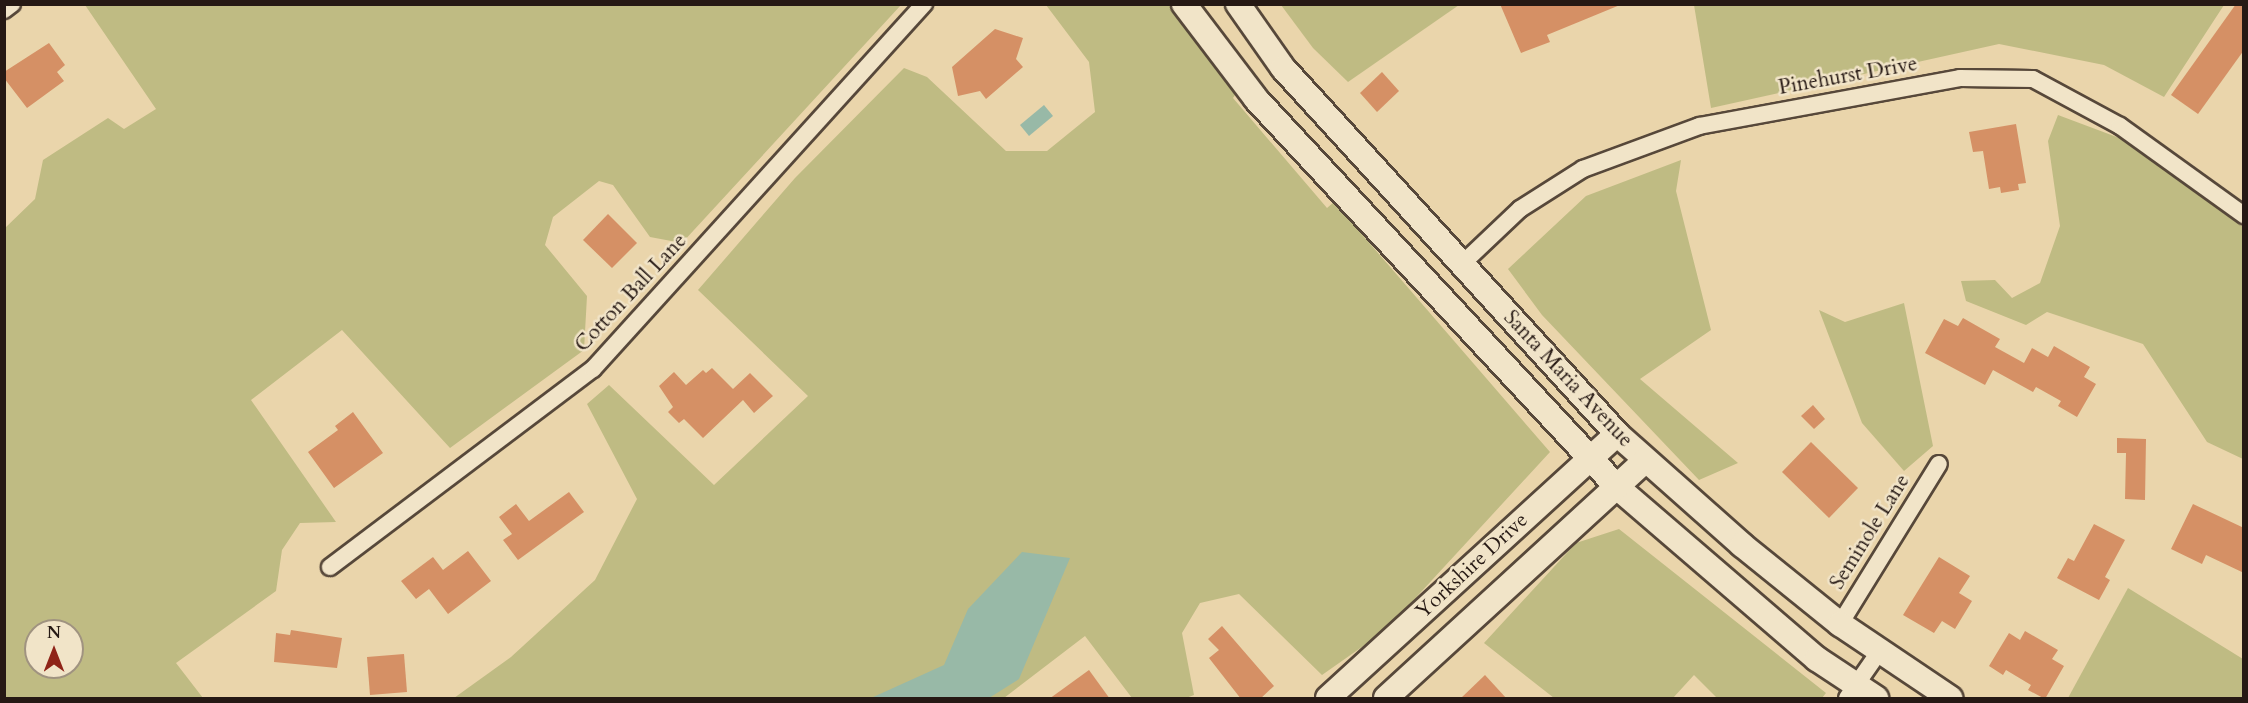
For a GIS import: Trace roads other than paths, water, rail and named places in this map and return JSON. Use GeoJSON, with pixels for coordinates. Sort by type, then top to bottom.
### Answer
{"type":"FeatureCollection","features":[{"type":"Feature","properties":{"kind":"street"},"geometry":{"type":"LineString","coordinates":[[4,10],[12,4]]}},
{"type":"Feature","properties":{"kind":"street","name":"Cotton Ball Lane"},"geometry":{"type":"LineString","coordinates":[[330,567],[593,369],[924,4]]}},
{"type":"Feature","properties":{"kind":"street","name":"Santa Maria Avenue"},"geometry":{"type":"LineString","coordinates":[[1184,4],[1256,99],[1618,488],[1851,692],[1876,699]]}},
{"type":"Feature","properties":{"kind":"street","name":"Santa Maria Avenue"},"geometry":{"type":"LineString","coordinates":[[1238,4],[1283,68],[1617,434],[1645,461],[1839,624],[1950,699]]}},
{"type":"Feature","properties":{"kind":"street"},"geometry":{"type":"LineString","coordinates":[[1256,99],[1283,68]]}},
{"type":"Feature","properties":{"kind":"street","name":"Pinehurst Drive"},"geometry":{"type":"LineString","coordinates":[[1462,264],[1520,208],[1583,169],[1699,126],[1960,78],[2033,79],[2042,83],[2120,126],[2244,215]]}},
{"type":"Feature","properties":{"kind":"street"},"geometry":{"type":"LineString","coordinates":[[1385,239],[1415,214]]}},
{"type":"Feature","properties":{"kind":"street","name":"Yorkshire Drive"},"geometry":{"type":"LineString","coordinates":[[1328,699],[1617,434]]}},
{"type":"Feature","properties":{"kind":"street","name":"Yorkshire Drive"},"geometry":{"type":"LineString","coordinates":[[1386,699],[1645,461]]}},
{"type":"Feature","properties":{"kind":"street","name":"Seminole Lane"},"geometry":{"type":"LineString","coordinates":[[1839,624],[1939,464]]}},
{"type":"Feature","properties":{"kind":"street"},"geometry":{"type":"LineString","coordinates":[[1851,692],[1879,652]]}}]}
